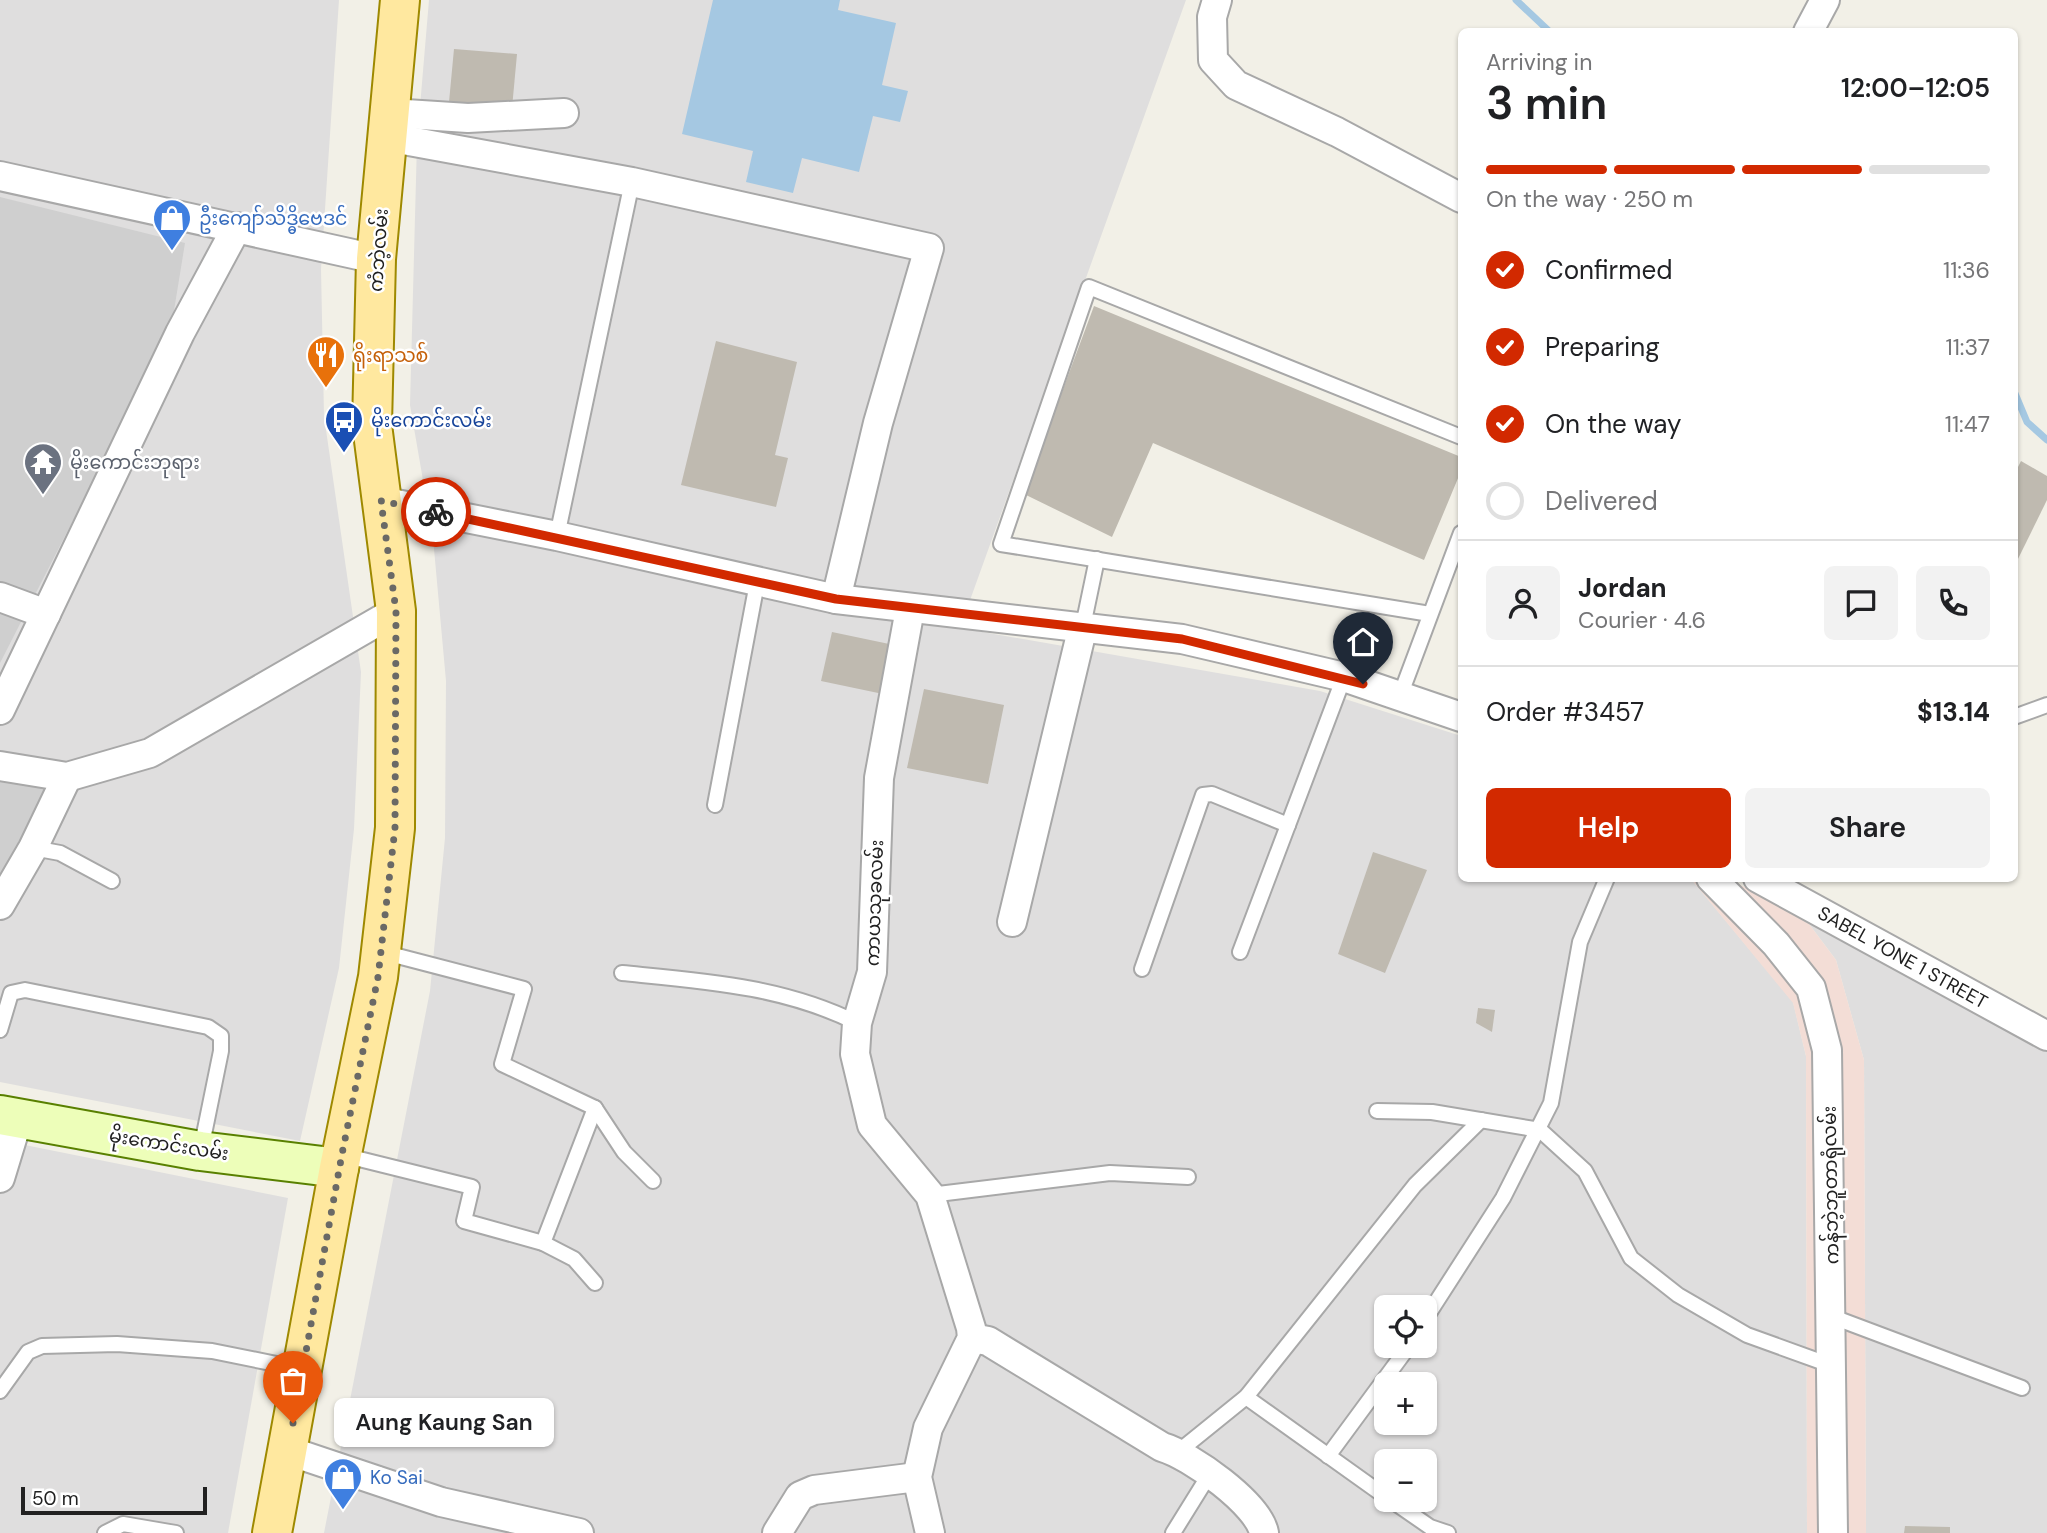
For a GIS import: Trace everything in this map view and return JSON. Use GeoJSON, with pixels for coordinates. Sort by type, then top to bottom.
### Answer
{"type":"FeatureCollection","features":[{"type":"Feature","properties":{"kind":"main road","name":"ကံဘဲ့လမ်း"},"geometry":{"type":"LineString","coordinates":[[272,1533],[381,952],[395,828],[396,611],[372,425],[376,259],[400,0]]}},
{"type":"Feature","properties":{"kind":"main road","name":"မိုးကောင်းလမ်း"},"geometry":{"type":"LineString","coordinates":[[9,1117],[200,1151],[341,1161]]}},
{"type":"Feature","properties":{"kind":"street"},"geometry":{"type":"LineString","coordinates":[[1217,0],[1212,17],[1213,60],[1236,85],[1337,132],[1458,196]]}},
{"type":"Feature","properties":{"kind":"street"},"geometry":{"type":"LineString","coordinates":[[1810,28],[1825,0]]}},
{"type":"Feature","properties":{"kind":"street"},"geometry":{"type":"LineString","coordinates":[[389,125],[564,113]]}},
{"type":"Feature","properties":{"kind":"street"},"geometry":{"type":"LineString","coordinates":[[389,125],[929,248],[878,423],[836,599]]}},
{"type":"Feature","properties":{"kind":"street"},"geometry":{"type":"LineString","coordinates":[[0,176],[376,259]]}},
{"type":"Feature","properties":{"kind":"street"},"geometry":{"type":"LineString","coordinates":[[0,710],[180,333],[237,228]]}},
{"type":"Feature","properties":{"kind":"street"},"geometry":{"type":"LineString","coordinates":[[381,501],[557,536],[836,599],[1182,639],[1344,677],[1458,716]]}},
{"type":"Feature","properties":{"kind":"street"},"geometry":{"type":"LineString","coordinates":[[0,597],[46,614]]}},
{"type":"Feature","properties":{"kind":"street","name":"ကာယသုခလမ်း"},"geometry":{"type":"LineString","coordinates":[[910,609],[878,778],[872,972],[857,1023],[855,1054],[872,1125],[930,1195],[972,1339]]}},
{"type":"Feature","properties":{"kind":"street"},"geometry":{"type":"LineString","coordinates":[[0,766],[67,777],[150,753],[396,611]]}},
{"type":"Feature","properties":{"kind":"street"},"geometry":{"type":"LineString","coordinates":[[1012,922],[1083,626]]}},
{"type":"Feature","properties":{"kind":"street"},"geometry":{"type":"LineString","coordinates":[[0,905],[33,848],[67,777]]}},
{"type":"Feature","properties":{"kind":"street","name":"ကန်ဘဲ့ဘူတာရုံလမ်း"},"geometry":{"type":"LineString","coordinates":[[1715,882],[1776,944],[1811,988],[1827,1051],[1833,1317],[1830,1365],[1833,1533]]}},
{"type":"Feature","properties":{"kind":"street","name":"SABEL YONE 1 STREET"},"geometry":{"type":"LineString","coordinates":[[1765,882],[2047,1036]]}},
{"type":"Feature","properties":{"kind":"street"},"geometry":{"type":"LineString","coordinates":[[0,1178],[9,1117]]}},
{"type":"Feature","properties":{"kind":"street"},"geometry":{"type":"LineString","coordinates":[[930,1533],[917,1477],[928,1428],[972,1339],[988,1340],[1162,1447],[1178,1452],[1237,1496],[1262,1521],[1264,1533]]}},
{"type":"Feature","properties":{"kind":"street"},"geometry":{"type":"LineString","coordinates":[[289,1451],[440,1502],[579,1533]]}},
{"type":"Feature","properties":{"kind":"street"},"geometry":{"type":"LineString","coordinates":[[777,1533],[800,1496],[814,1490],[917,1477]]}},
{"type":"Feature","properties":{"kind":"lane"},"geometry":{"type":"LineString","coordinates":[[557,536],[632,182]]}},
{"type":"Feature","properties":{"kind":"lane"},"geometry":{"type":"LineString","coordinates":[[1430,614],[1001,544],[1089,287],[1458,436]]}},
{"type":"Feature","properties":{"kind":"lane"},"geometry":{"type":"LineString","coordinates":[[1399,696],[1458,541]]}},
{"type":"Feature","properties":{"kind":"lane"},"geometry":{"type":"LineString","coordinates":[[1083,626],[1097,559]]}},
{"type":"Feature","properties":{"kind":"lane"},"geometry":{"type":"LineString","coordinates":[[715,805],[757,583]]}},
{"type":"Feature","properties":{"kind":"lane"},"geometry":{"type":"LineString","coordinates":[[1240,952],[1344,677]]}},
{"type":"Feature","properties":{"kind":"lane"},"geometry":{"type":"LineString","coordinates":[[2018,716],[2047,705]]}},
{"type":"Feature","properties":{"kind":"lane"},"geometry":{"type":"LineString","coordinates":[[1142,969],[1203,795],[1212,794],[1288,825]]}},
{"type":"Feature","properties":{"kind":"lane"},"geometry":{"type":"LineString","coordinates":[[33,848],[60,853],[112,881]]}},
{"type":"Feature","properties":{"kind":"lane"},"geometry":{"type":"LineString","coordinates":[[1437,1301],[1503,1198],[1539,1129],[1554,1091],[1580,942],[1605,882]]}},
{"type":"Feature","properties":{"kind":"lane"},"geometry":{"type":"LineString","coordinates":[[381,952],[524,989],[502,1064],[595,1108],[624,1152],[653,1181]]}},
{"type":"Feature","properties":{"kind":"lane"},"geometry":{"type":"LineString","coordinates":[[622,973],[734,984],[823,1006],[857,1023]]}},
{"type":"Feature","properties":{"kind":"lane"},"geometry":{"type":"LineString","coordinates":[[0,1030],[11,993],[25,990],[208,1027],[221,1036],[222,1051],[200,1151]]}},
{"type":"Feature","properties":{"kind":"lane"},"geometry":{"type":"LineString","coordinates":[[543,1243],[595,1108]]}},
{"type":"Feature","properties":{"kind":"lane"},"geometry":{"type":"LineString","coordinates":[[1377,1111],[1432,1112],[1539,1129],[1585,1171],[1631,1258],[1678,1295],[1747,1335],[1830,1365]]}},
{"type":"Feature","properties":{"kind":"lane"},"geometry":{"type":"LineString","coordinates":[[1178,1452],[1246,1397],[1415,1185],[1481,1120]]}},
{"type":"Feature","properties":{"kind":"lane"},"geometry":{"type":"LineString","coordinates":[[341,1161],[472,1187],[464,1221],[543,1243],[574,1259],[595,1283]]}},
{"type":"Feature","properties":{"kind":"lane"},"geometry":{"type":"LineString","coordinates":[[930,1195],[1110,1173],[1188,1177]]}},
{"type":"Feature","properties":{"kind":"lane"},"geometry":{"type":"LineString","coordinates":[[1833,1317],[2022,1388]]}},
{"type":"Feature","properties":{"kind":"lane"},"geometry":{"type":"LineString","coordinates":[[0,1391],[28,1352],[42,1346],[117,1344],[212,1351],[302,1369]]}},
{"type":"Feature","properties":{"kind":"lane"},"geometry":{"type":"LineString","coordinates":[[1328,1456],[1400,1358]]}},
{"type":"Feature","properties":{"kind":"lane"},"geometry":{"type":"LineString","coordinates":[[1246,1397],[1374,1489]]}},
{"type":"Feature","properties":{"kind":"lane"},"geometry":{"type":"LineString","coordinates":[[1173,1533],[1209,1475]]}},
{"type":"Feature","properties":{"kind":"lane"},"geometry":{"type":"LineString","coordinates":[[1408,1512],[1430,1527],[1448,1533]]}},
{"type":"Feature","properties":{"kind":"lane"},"geometry":{"type":"LineString","coordinates":[[105,1533],[122,1524],[176,1533]]}},
{"type":"Feature","properties":{"kind":"shaded area"},"geometry":{"type":"Polygon","coordinates":[[[0,0],[339,0],[321,269],[324,416],[361,672],[354,829],[339,968],[300,1141],[0,1082],[0,0]]]}},
{"type":"Feature","properties":{"kind":"shaded area"},"geometry":{"type":"Polygon","coordinates":[[[429,0],[1186,0],[960,628],[1320,691],[1458,735],[1458,882],[1693,882],[1793,1002],[1806,1056],[1807,1533],[324,1533],[430,991],[445,838],[446,681],[433,538],[410,405],[417,142],[429,0]]]}},
{"type":"Feature","properties":{"kind":"shaded area","name":"မိုးကောင်းဘုရား"},"geometry":{"type":"Polygon","coordinates":[[[0,197],[185,243],[171,329],[0,663],[0,197]]]}},
{"type":"Feature","properties":{"kind":"shaded area"},"geometry":{"type":"Polygon","coordinates":[[[0,778],[49,790],[0,876],[0,778]]]}},
{"type":"Feature","properties":{"kind":"shaded area"},"geometry":{"type":"Polygon","coordinates":[[[1693,882],[1735,882],[1809,924],[1836,960],[1864,1060],[1866,1533],[1807,1533],[1806,1056],[1793,1003],[1693,882]]]}},
{"type":"Feature","properties":{"kind":"shaded area"},"geometry":{"type":"Polygon","coordinates":[[[1809,924],[2047,1029],[2047,1533],[1866,1533],[1864,1060],[1836,960],[1809,924]]]}},
{"type":"Feature","properties":{"kind":"shaded area"},"geometry":{"type":"Polygon","coordinates":[[[0,1140],[288,1198],[228,1533],[0,1533],[0,1140]]]}},
{"type":"Feature","properties":{"kind":"water"},"geometry":{"type":"Polygon","coordinates":[[[713,0],[840,0],[838,10],[896,23],[882,85],[908,91],[900,122],[873,116],[859,172],[802,158],[793,193],[746,182],[753,151],[682,134],[713,0]]]}},
{"type":"Feature","properties":{"kind":"building"},"geometry":{"type":"Polygon","coordinates":[[[454,49],[517,54],[512,108],[449,102],[454,49]]]}},
{"type":"Feature","properties":{"kind":"building"},"geometry":{"type":"Polygon","coordinates":[[[1094,306],[1458,456],[1458,478],[1424,560],[1153,443],[1112,537],[1024,494],[1094,306]]]}},
{"type":"Feature","properties":{"kind":"building"},"geometry":{"type":"Polygon","coordinates":[[[716,341],[797,362],[775,455],[788,458],[776,507],[681,485],[716,341]]]}},
{"type":"Feature","properties":{"kind":"building"},"geometry":{"type":"Polygon","coordinates":[[[2021,461],[2047,476],[2047,500],[2018,559],[2018,467],[2021,461]]]}},
{"type":"Feature","properties":{"kind":"building"},"geometry":{"type":"Polygon","coordinates":[[[832,632],[894,645],[883,694],[821,681],[832,632]]]}},
{"type":"Feature","properties":{"kind":"building"},"geometry":{"type":"Polygon","coordinates":[[[924,689],[1004,705],[988,784],[907,768],[924,689]]]}},
{"type":"Feature","properties":{"kind":"building"},"geometry":{"type":"Polygon","coordinates":[[[1373,852],[1427,870],[1385,973],[1338,954],[1373,852]]]}},
{"type":"Feature","properties":{"kind":"building"},"geometry":{"type":"Polygon","coordinates":[[[1478,1008],[1495,1010],[1492,1032],[1476,1023],[1478,1008]]]}},
{"type":"Feature","properties":{"kind":"building"},"geometry":{"type":"Polygon","coordinates":[[[1905,1526],[1950,1527],[1950,1533],[1904,1533],[1905,1526]]]}},
{"type":"Feature","properties":{"kind":"waterway"},"geometry":{"type":"LineString","coordinates":[[1516,0],[1546,28]]}},
{"type":"Feature","properties":{"kind":"waterway"},"geometry":{"type":"LineString","coordinates":[[2018,401],[2027,422],[2047,440]]}},
{"type":"Feature","properties":{"kind":"way so far"},"geometry":{"type":"LineString","coordinates":[[293,1423],[342,1154],[378,977],[395,828],[396,611],[381,501],[436,512]]}},
{"type":"Feature","properties":{"kind":"place","name":"ဦးကျော်သိဒ္ဓိဗေဒင်"},"geometry":{"type":"Point","coordinates":[172,252]}},
{"type":"Feature","properties":{"kind":"place","name":"ရိုးရာသစ်"},"geometry":{"type":"Point","coordinates":[326,389]}},
{"type":"Feature","properties":{"kind":"place","name":"မိုးကောင်းလမ်း"},"geometry":{"type":"Point","coordinates":[344,454]}},
{"type":"Feature","properties":{"kind":"place","name":"မိုးကောင်းဘုရား"},"geometry":{"type":"Point","coordinates":[43,496]}},
{"type":"Feature","properties":{"kind":"place","name":"Aung Kaung San"},"geometry":{"type":"Point","coordinates":[293,1423]}},
{"type":"Feature","properties":{"kind":"place","name":"Ko Sai"},"geometry":{"type":"Point","coordinates":[343,1511]}},
{"type":"Feature","properties":{"kind":"route"},"geometry":{"type":"LineString","coordinates":[[436,512],[557,536],[836,599],[1182,639],[1344,677],[1363,684]]}}]}
